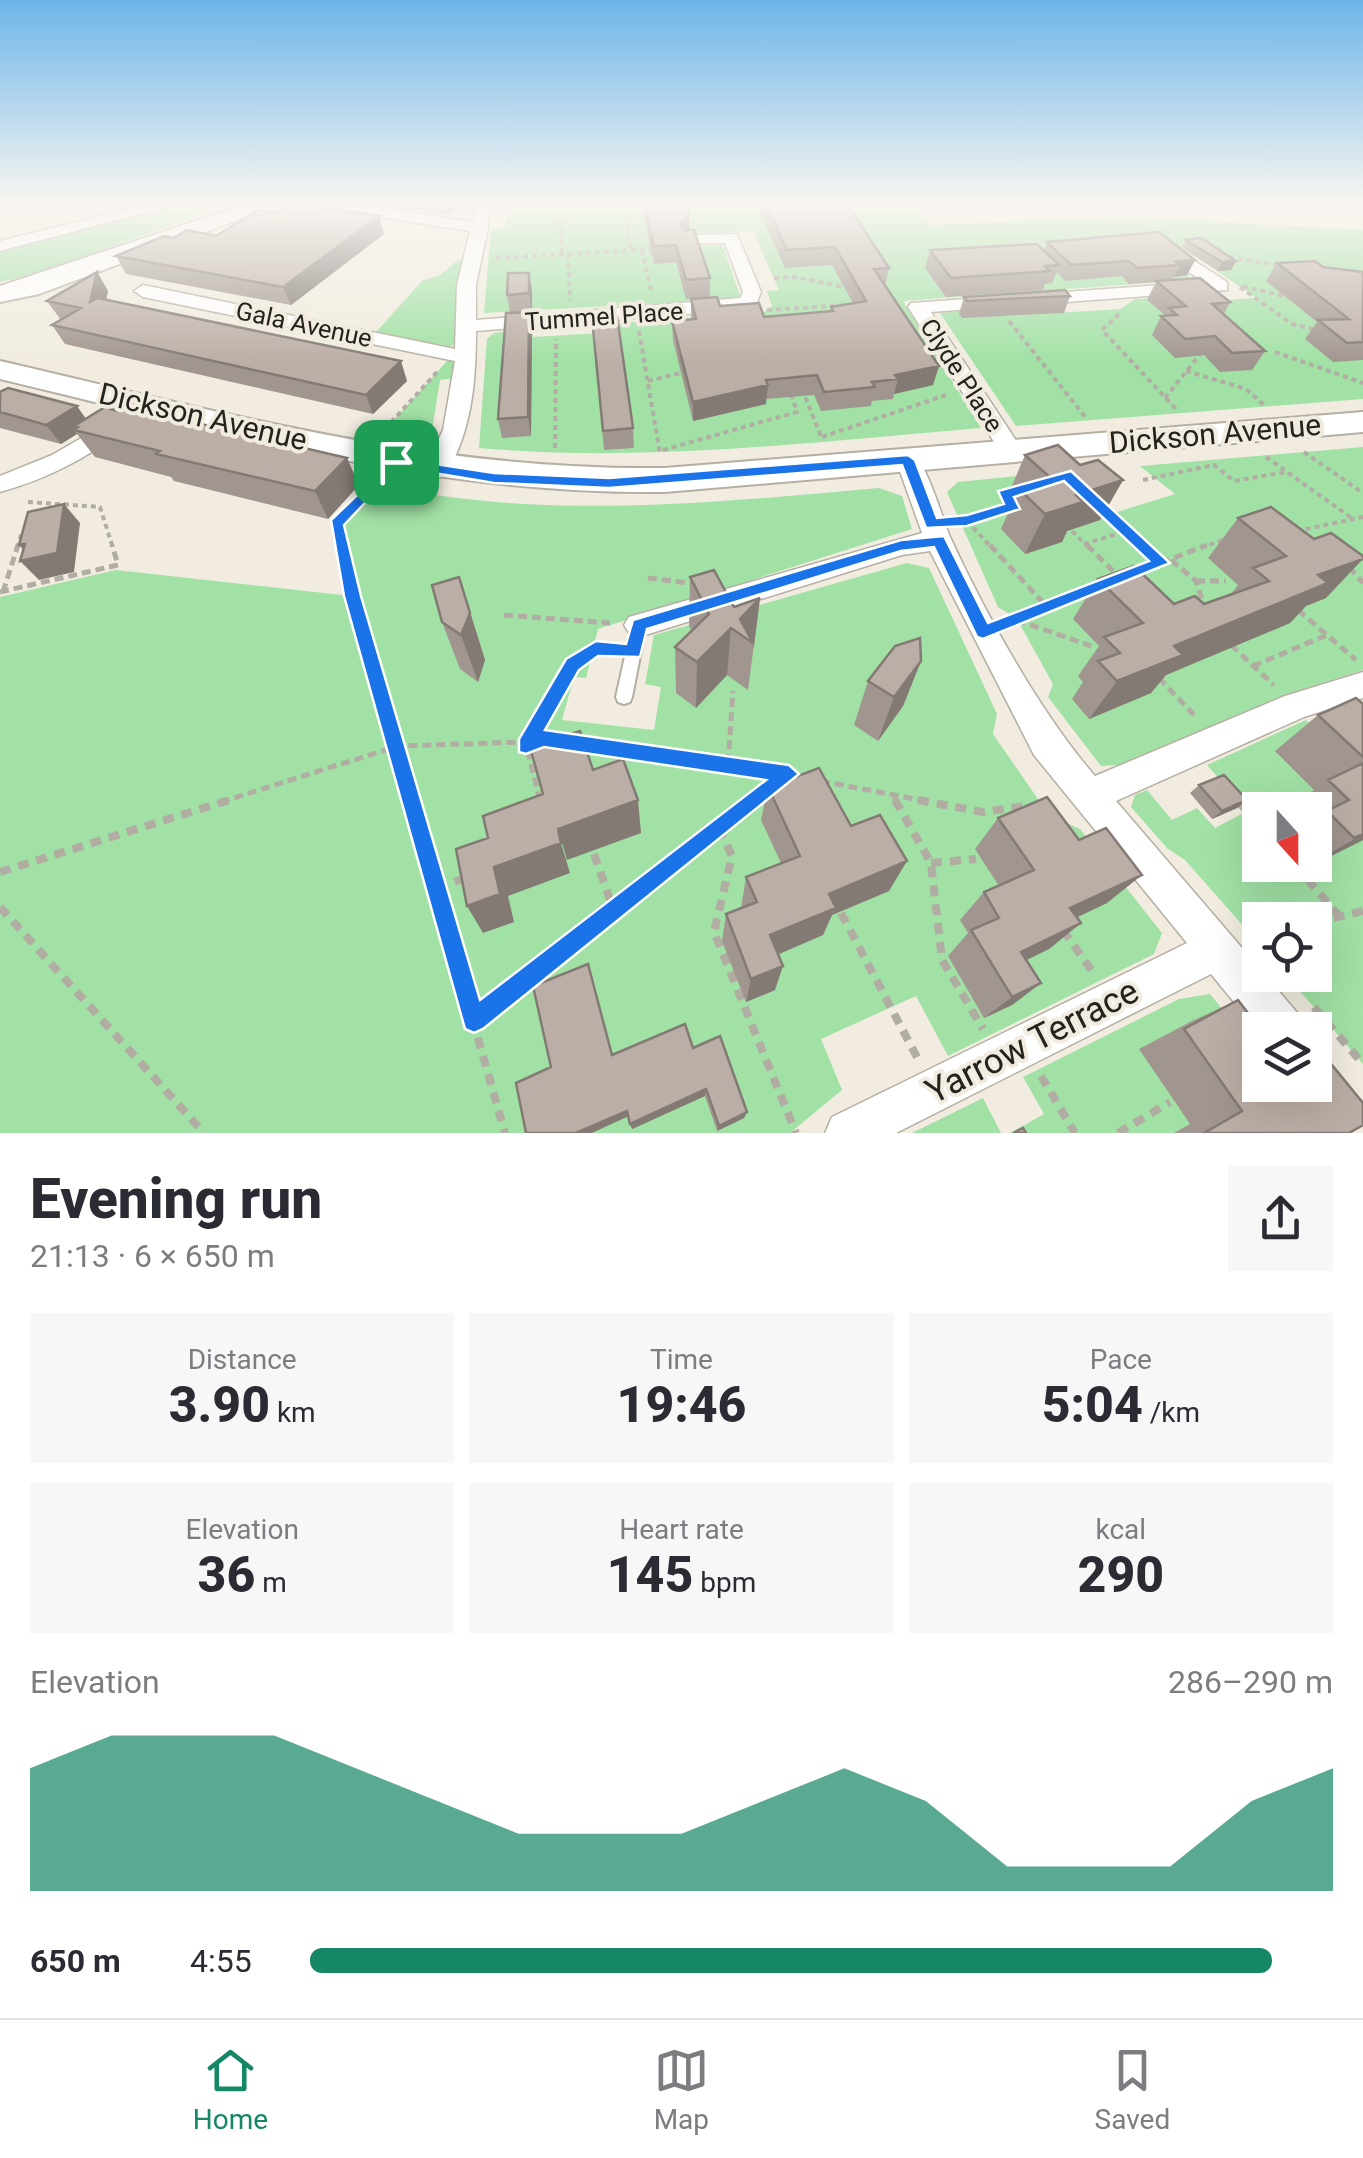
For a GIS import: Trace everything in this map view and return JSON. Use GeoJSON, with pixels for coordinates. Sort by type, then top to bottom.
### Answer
{"type":"FeatureCollection","features":[{"type":"Feature","properties":{"kind":"street"},"geometry":{"type":"LineString","coordinates":[[0,294],[30,288],[119,257]]}},
{"type":"Feature","properties":{"kind":"street"},"geometry":{"type":"LineString","coordinates":[[436,470],[456,433],[469,326],[466,294],[474,257]]}},
{"type":"Feature","properties":{"kind":"street"},"geometry":{"type":"LineString","coordinates":[[738,257],[752,292],[748,302]]}},
{"type":"Feature","properties":{"kind":"street"},"geometry":{"type":"LineString","coordinates":[[1179,257],[1220,286]]}},
{"type":"Feature","properties":{"kind":"street","name":"Clyde Place"},"geometry":{"type":"LineString","coordinates":[[1011,451],[918,307],[1220,286]]}},
{"type":"Feature","properties":{"kind":"street"},"geometry":{"type":"LineString","coordinates":[[0,309],[30,288]]}},
{"type":"Feature","properties":{"kind":"street","name":"Gala Avenue"},"geometry":{"type":"LineString","coordinates":[[143,291],[466,356]]}},
{"type":"Feature","properties":{"kind":"street","name":"Tummel Place"},"geometry":{"type":"LineString","coordinates":[[469,326],[748,302]]}},
{"type":"Feature","properties":{"kind":"street","name":"Dickson Avenue"},"geometry":{"type":"LineString","coordinates":[[0,370],[436,470],[494,478],[609,483],[1363,422]]}},
{"type":"Feature","properties":{"kind":"street"},"geometry":{"type":"LineString","coordinates":[[8,493],[72,457],[145,403]]}},
{"type":"Feature","properties":{"kind":"street"},"geometry":{"type":"LineString","coordinates":[[908,460],[935,532],[983,632],[1046,744],[1269,1012]]}},
{"type":"Feature","properties":{"kind":"street"},"geometry":{"type":"LineString","coordinates":[[636,638],[935,532]]}},
{"type":"Feature","properties":{"kind":"street"},"geometry":{"type":"LineString","coordinates":[[1088,796],[1296,706],[1363,685]]}},
{"type":"Feature","properties":{"kind":"street","name":"Yarrow Terrace"},"geometry":{"type":"LineString","coordinates":[[848,1133],[934,1090],[1019,1064],[1112,1001],[1216,950]]}},
{"type":"Feature","properties":{"kind":"lane"},"geometry":{"type":"LineString","coordinates":[[624,697],[636,638]]}},
{"type":"Feature","properties":{"kind":"path"},"geometry":{"type":"LineString","coordinates":[[473,260],[520,257]]}},
{"type":"Feature","properties":{"kind":"path"},"geometry":{"type":"LineString","coordinates":[[564,257],[570,305]]}},
{"type":"Feature","properties":{"kind":"path"},"geometry":{"type":"LineString","coordinates":[[644,257],[653,300]]}},
{"type":"Feature","properties":{"kind":"path"},"geometry":{"type":"LineString","coordinates":[[1229,257],[1282,266]]}},
{"type":"Feature","properties":{"kind":"path"},"geometry":{"type":"LineString","coordinates":[[774,278],[795,277],[864,291]]}},
{"type":"Feature","properties":{"kind":"path"},"geometry":{"type":"LineString","coordinates":[[1220,286],[1236,284],[1291,298]]}},
{"type":"Feature","properties":{"kind":"path"},"geometry":{"type":"LineString","coordinates":[[1128,292],[1135,299],[1102,330],[1174,406]]}},
{"type":"Feature","properties":{"kind":"path"},"geometry":{"type":"LineString","coordinates":[[1257,299],[1292,324],[1328,333]]}},
{"type":"Feature","properties":{"kind":"path"},"geometry":{"type":"LineString","coordinates":[[748,302],[768,310],[847,304]]}},
{"type":"Feature","properties":{"kind":"path"},"geometry":{"type":"LineString","coordinates":[[994,302],[1083,414]]}},
{"type":"Feature","properties":{"kind":"path"},"geometry":{"type":"LineString","coordinates":[[768,310],[773,321]]}},
{"type":"Feature","properties":{"kind":"path"},"geometry":{"type":"LineString","coordinates":[[636,314],[660,451],[797,412],[786,381]]}},
{"type":"Feature","properties":{"kind":"path"},"geometry":{"type":"LineString","coordinates":[[555,451],[556,339]]}},
{"type":"Feature","properties":{"kind":"path"},"geometry":{"type":"LineString","coordinates":[[1166,398],[1206,346]]}},
{"type":"Feature","properties":{"kind":"path"},"geometry":{"type":"LineString","coordinates":[[1276,352],[1363,383]]}},
{"type":"Feature","properties":{"kind":"path"},"geometry":{"type":"LineString","coordinates":[[362,454],[448,360],[466,356]]}},
{"type":"Feature","properties":{"kind":"path"},"geometry":{"type":"LineString","coordinates":[[648,381],[701,367]]}},
{"type":"Feature","properties":{"kind":"path"},"geometry":{"type":"LineString","coordinates":[[798,380],[822,437],[948,397],[930,370],[958,367]]}},
{"type":"Feature","properties":{"kind":"path"},"geometry":{"type":"LineString","coordinates":[[1186,371],[1246,389],[1265,406]]}},
{"type":"Feature","properties":{"kind":"path"},"geometry":{"type":"LineString","coordinates":[[1308,456],[1363,493]]}},
{"type":"Feature","properties":{"kind":"path"},"geometry":{"type":"LineString","coordinates":[[1269,460],[1353,519]]}},
{"type":"Feature","properties":{"kind":"path"},"geometry":{"type":"LineString","coordinates":[[396,462],[336,524],[352,596],[398,746],[505,1133]]}},
{"type":"Feature","properties":{"kind":"path"},"geometry":{"type":"LineString","coordinates":[[1142,480],[1214,465],[1234,481],[1286,472]]}},
{"type":"Feature","properties":{"kind":"path"},"geometry":{"type":"LineString","coordinates":[[1019,490],[1004,495],[1026,517]]}},
{"type":"Feature","properties":{"kind":"path"},"geometry":{"type":"LineString","coordinates":[[1,592],[118,566],[100,507],[33,502],[8,493]]}},
{"type":"Feature","properties":{"kind":"path"},"geometry":{"type":"LineString","coordinates":[[1088,495],[1162,563]]}},
{"type":"Feature","properties":{"kind":"path"},"geometry":{"type":"LineString","coordinates":[[1,592],[33,502]]}},
{"type":"Feature","properties":{"kind":"path"},"geometry":{"type":"LineString","coordinates":[[935,532],[1014,506]]}},
{"type":"Feature","properties":{"kind":"path"},"geometry":{"type":"LineString","coordinates":[[1279,534],[1363,517]]}},
{"type":"Feature","properties":{"kind":"path"},"geometry":{"type":"LineString","coordinates":[[967,521],[1047,608]]}},
{"type":"Feature","properties":{"kind":"path"},"geometry":{"type":"LineString","coordinates":[[1314,527],[1326,541]]}},
{"type":"Feature","properties":{"kind":"path"},"geometry":{"type":"LineString","coordinates":[[1084,544],[1127,531]]}},
{"type":"Feature","properties":{"kind":"path"},"geometry":{"type":"LineString","coordinates":[[1072,532],[1121,579]]}},
{"type":"Feature","properties":{"kind":"path"},"geometry":{"type":"LineString","coordinates":[[983,632],[1231,536]]}},
{"type":"Feature","properties":{"kind":"path"},"geometry":{"type":"LineString","coordinates":[[1338,555],[1363,583]]}},
{"type":"Feature","properties":{"kind":"path"},"geometry":{"type":"LineString","coordinates":[[1170,560],[1196,581],[1210,626]]}},
{"type":"Feature","properties":{"kind":"path"},"geometry":{"type":"LineString","coordinates":[[0,574],[9,572]]}},
{"type":"Feature","properties":{"kind":"path"},"geometry":{"type":"LineString","coordinates":[[1196,581],[1226,581]]}},
{"type":"Feature","properties":{"kind":"path"},"geometry":{"type":"LineString","coordinates":[[1298,610],[1363,666]]}},
{"type":"Feature","properties":{"kind":"path"},"geometry":{"type":"LineString","coordinates":[[504,614],[636,638]]}},
{"type":"Feature","properties":{"kind":"path"},"geometry":{"type":"LineString","coordinates":[[1017,619],[1094,648]]}},
{"type":"Feature","properties":{"kind":"path"},"geometry":{"type":"LineString","coordinates":[[1254,666],[1328,636]]}},
{"type":"Feature","properties":{"kind":"path"},"geometry":{"type":"LineString","coordinates":[[529,811],[541,803],[526,745],[572,665],[596,648],[636,638]]}},
{"type":"Feature","properties":{"kind":"path"},"geometry":{"type":"LineString","coordinates":[[1224,639],[1296,706]]}},
{"type":"Feature","properties":{"kind":"path"},"geometry":{"type":"LineString","coordinates":[[1159,678],[1242,798]]}},
{"type":"Feature","properties":{"kind":"path"},"geometry":{"type":"LineString","coordinates":[[728,764],[733,691]]}},
{"type":"Feature","properties":{"kind":"path"},"geometry":{"type":"LineString","coordinates":[[0,872],[398,746],[526,745],[544,739],[789,774],[984,812],[1038,801]]}},
{"type":"Feature","properties":{"kind":"path"},"geometry":{"type":"LineString","coordinates":[[474,1020],[789,774]]}},
{"type":"Feature","properties":{"kind":"path"},"geometry":{"type":"LineString","coordinates":[[893,794],[932,863],[942,960],[1075,1133]]}},
{"type":"Feature","properties":{"kind":"path"},"geometry":{"type":"LineString","coordinates":[[719,828],[732,856],[714,932],[796,1133]]}},
{"type":"Feature","properties":{"kind":"path"},"geometry":{"type":"LineString","coordinates":[[594,854],[614,912]]}},
{"type":"Feature","properties":{"kind":"path"},"geometry":{"type":"LineString","coordinates":[[932,863],[976,859]]}},
{"type":"Feature","properties":{"kind":"path"},"geometry":{"type":"LineString","coordinates":[[437,889],[469,876],[473,866]]}},
{"type":"Feature","properties":{"kind":"path"},"geometry":{"type":"LineString","coordinates":[[1310,882],[1340,916]]}},
{"type":"Feature","properties":{"kind":"path"},"geometry":{"type":"LineString","coordinates":[[0,907],[204,1133]]}},
{"type":"Feature","properties":{"kind":"path"},"geometry":{"type":"LineString","coordinates":[[1332,918],[1363,911]]}},
{"type":"Feature","properties":{"kind":"path"},"geometry":{"type":"LineString","coordinates":[[842,913],[934,1090]]}},
{"type":"Feature","properties":{"kind":"path"},"geometry":{"type":"LineString","coordinates":[[1058,923],[1112,1001]]}},
{"type":"Feature","properties":{"kind":"path"},"geometry":{"type":"LineString","coordinates":[[1312,1005],[1363,1064]]}},
{"type":"Feature","properties":{"kind":"path"},"geometry":{"type":"LineString","coordinates":[[1118,1133],[1170,1102]]}},
{"type":"Feature","properties":{"kind":"green space"},"geometry":{"type":"Polygon","coordinates":[[[0,257],[83,257],[39,273],[0,282],[0,257]]]}},
{"type":"Feature","properties":{"kind":"green space"},"geometry":{"type":"Polygon","coordinates":[[[489,257],[727,257],[740,296],[733,299],[484,313],[489,257]]]}},
{"type":"Feature","properties":{"kind":"green space"},"geometry":{"type":"Polygon","coordinates":[[[764,257],[1159,257],[1174,276],[1188,274],[1190,280],[903,301],[981,428],[667,452],[479,448],[487,339],[494,333],[532,329],[533,337],[615,332],[615,323],[763,313],[772,306],[767,291],[779,290],[764,257]]]}},
{"type":"Feature","properties":{"kind":"green space"},"geometry":{"type":"Polygon","coordinates":[[[1203,257],[1363,257],[1363,399],[1016,426],[940,313],[999,308],[1006,316],[1120,309],[1135,299],[1198,295],[1205,301],[1256,298],[1217,271],[1229,269],[1203,257]]]}},
{"type":"Feature","properties":{"kind":"green space"},"geometry":{"type":"Polygon","coordinates":[[[458,260],[464,261],[461,341],[448,347],[376,332],[423,280],[439,276],[458,260]]]}},
{"type":"Feature","properties":{"kind":"green space"},"geometry":{"type":"Polygon","coordinates":[[[448,360],[456,364],[455,378],[440,380],[432,430],[383,432],[448,360]]]}},
{"type":"Feature","properties":{"kind":"green space"},"geometry":{"type":"Polygon","coordinates":[[[1363,447],[1363,670],[1284,695],[1118,765],[1101,766],[1048,697],[1053,684],[1017,619],[998,607],[947,492],[958,482],[1067,471],[1114,513],[1175,494],[1140,466],[1363,447]]]}},
{"type":"Feature","properties":{"kind":"green space"},"geometry":{"type":"Polygon","coordinates":[[[375,484],[501,502],[564,505],[690,503],[879,488],[902,496],[912,529],[598,629],[586,678],[574,677],[562,720],[654,730],[661,687],[645,684],[654,635],[907,563],[929,568],[997,714],[993,734],[1049,815],[1080,829],[1162,933],[1154,954],[948,1056],[916,996],[821,1039],[842,1090],[790,1133],[0,1133],[0,597],[116,570],[351,596],[336,523],[375,484]]]}},
{"type":"Feature","properties":{"kind":"green space"},"geometry":{"type":"Polygon","coordinates":[[[1306,720],[1330,744],[1363,732],[1363,1064],[1332,1028],[1332,1012],[1318,1012],[1301,992],[1332,992],[1332,902],[1242,902],[1242,925],[1131,807],[1135,795],[1147,790],[1172,820],[1197,808],[1215,828],[1242,814],[1242,882],[1332,882],[1332,792],[1242,792],[1242,805],[1207,765],[1306,720]]]}},
{"type":"Feature","properties":{"kind":"green space"},"geometry":{"type":"Polygon","coordinates":[[[1210,994],[1242,1033],[1242,1102],[1283,1102],[1325,1133],[1010,1133],[1044,1114],[1023,1077],[1179,999],[1210,994]]]}},
{"type":"Feature","properties":{"kind":"green space"},"geometry":{"type":"Polygon","coordinates":[[[983,1098],[1001,1133],[912,1133],[983,1098]]]}},
{"type":"Feature","properties":{"kind":"building"},"geometry":{"type":"Polygon","coordinates":[[[121,257],[324,257],[283,287],[121,257]]]}},
{"type":"Feature","properties":{"kind":"building"},"geometry":{"type":"Polygon","coordinates":[[[679,257],[703,257],[710,278],[686,280],[679,257]]]}},
{"type":"Feature","properties":{"kind":"building"},"geometry":{"type":"Polygon","coordinates":[[[841,257],[882,257],[889,268],[874,269],[939,366],[895,375],[898,379],[872,382],[875,387],[824,392],[817,375],[766,380],[768,385],[693,402],[672,321],[696,319],[691,299],[717,297],[720,306],[759,303],[764,317],[833,311],[831,307],[866,301],[841,257]]]}},
{"type":"Feature","properties":{"kind":"building"},"geometry":{"type":"Polygon","coordinates":[[[935,257],[1050,257],[1059,265],[1045,266],[1050,271],[951,278],[935,257]]]}},
{"type":"Feature","properties":{"kind":"building"},"geometry":{"type":"Polygon","coordinates":[[[1063,257],[1191,257],[1195,260],[1137,268],[1129,261],[1071,265],[1063,257]]]}},
{"type":"Feature","properties":{"kind":"building"},"geometry":{"type":"Polygon","coordinates":[[[1214,257],[1236,261],[1222,262],[1214,257]]]}},
{"type":"Feature","properties":{"kind":"building"},"geometry":{"type":"Polygon","coordinates":[[[1315,261],[1323,267],[1363,272],[1363,342],[1347,343],[1318,320],[1349,319],[1277,263],[1315,261]]]}},
{"type":"Feature","properties":{"kind":"building"},"geometry":{"type":"Polygon","coordinates":[[[97,272],[90,302],[98,298],[401,361],[366,395],[52,325],[81,308],[47,301],[97,272]]]}},
{"type":"Feature","properties":{"kind":"building"},"geometry":{"type":"Polygon","coordinates":[[[508,273],[529,273],[529,293],[507,295],[508,273]]]}},
{"type":"Feature","properties":{"kind":"building"},"geometry":{"type":"Polygon","coordinates":[[[1200,278],[1230,302],[1212,304],[1265,351],[1232,353],[1215,336],[1185,339],[1161,316],[1177,315],[1169,308],[1186,306],[1156,281],[1200,278]]]}},
{"type":"Feature","properties":{"kind":"building"},"geometry":{"type":"Polygon","coordinates":[[[1065,290],[1070,296],[967,301],[964,297],[1065,290]]]}},
{"type":"Feature","properties":{"kind":"building"},"geometry":{"type":"Polygon","coordinates":[[[529,312],[528,417],[498,419],[506,313],[529,312]]]}},
{"type":"Feature","properties":{"kind":"building"},"geometry":{"type":"Polygon","coordinates":[[[617,316],[633,428],[603,431],[592,318],[617,316]]]}},
{"type":"Feature","properties":{"kind":"building"},"geometry":{"type":"Polygon","coordinates":[[[8,388],[77,406],[46,425],[0,412],[0,392],[8,388]]]}},
{"type":"Feature","properties":{"kind":"building"},"geometry":{"type":"Polygon","coordinates":[[[128,403],[163,411],[159,414],[347,458],[315,491],[156,454],[160,451],[74,430],[78,427],[74,426],[105,407],[117,411],[128,403]]]}},
{"type":"Feature","properties":{"kind":"building"},"geometry":{"type":"Polygon","coordinates":[[[1058,445],[1080,465],[1098,460],[1123,480],[1076,495],[1083,502],[1045,514],[1019,489],[1052,479],[1025,455],[1058,445]]]}},
{"type":"Feature","properties":{"kind":"building"},"geometry":{"type":"Polygon","coordinates":[[[64,504],[57,553],[20,561],[25,544],[19,545],[28,512],[64,504]]]}},
{"type":"Feature","properties":{"kind":"building"},"geometry":{"type":"Polygon","coordinates":[[[1271,507],[1314,539],[1331,533],[1363,559],[1318,575],[1328,583],[1174,646],[1183,655],[1117,681],[1098,661],[1120,653],[1104,637],[1143,623],[1098,579],[1134,566],[1174,604],[1195,596],[1204,604],[1269,581],[1253,568],[1286,556],[1238,518],[1271,507]]]}},
{"type":"Feature","properties":{"kind":"building"},"geometry":{"type":"Polygon","coordinates":[[[714,570],[734,607],[760,598],[740,619],[753,643],[731,628],[697,662],[675,647],[709,614],[690,577],[714,570]]]}},
{"type":"Feature","properties":{"kind":"building"},"geometry":{"type":"Polygon","coordinates":[[[459,577],[470,613],[461,635],[442,622],[432,585],[459,577]]]}},
{"type":"Feature","properties":{"kind":"building"},"geometry":{"type":"Polygon","coordinates":[[[920,638],[921,661],[894,697],[868,681],[895,646],[920,638]]]}},
{"type":"Feature","properties":{"kind":"building"},"geometry":{"type":"Polygon","coordinates":[[[1356,698],[1363,704],[1363,757],[1318,715],[1356,698]]]}},
{"type":"Feature","properties":{"kind":"building"},"geometry":{"type":"Polygon","coordinates":[[[580,731],[593,770],[623,759],[638,800],[558,829],[561,843],[494,867],[500,894],[467,906],[456,849],[488,838],[483,816],[543,794],[530,747],[580,731]]]}},
{"type":"Feature","properties":{"kind":"building"},"geometry":{"type":"Polygon","coordinates":[[[1363,763],[1363,834],[1354,838],[1332,816],[1332,808],[1349,800],[1328,780],[1363,763]]]}},
{"type":"Feature","properties":{"kind":"building"},"geometry":{"type":"Polygon","coordinates":[[[819,768],[851,826],[880,815],[907,861],[829,894],[836,908],[770,935],[783,966],[751,979],[726,914],[757,902],[746,877],[800,856],[768,787],[819,768]]]}},
{"type":"Feature","properties":{"kind":"building"},"geometry":{"type":"Polygon","coordinates":[[[1224,775],[1242,795],[1242,802],[1222,811],[1199,785],[1224,775]]]}},
{"type":"Feature","properties":{"kind":"building"},"geometry":{"type":"Polygon","coordinates":[[[1047,797],[1079,840],[1106,828],[1142,875],[1070,908],[1081,923],[1021,952],[1041,983],[1012,997],[971,930],[999,918],[984,892],[1034,870],[998,818],[1047,797]]]}},
{"type":"Feature","properties":{"kind":"building"},"geometry":{"type":"Polygon","coordinates":[[[588,964],[612,1055],[685,1024],[693,1048],[720,1036],[747,1112],[719,1126],[706,1089],[630,1124],[627,1111],[576,1133],[526,1133],[516,1083],[551,1067],[533,986],[588,964]]]}},
{"type":"Feature","properties":{"kind":"building"},"geometry":{"type":"Polygon","coordinates":[[[1238,1000],[1247,1012],[1242,1012],[1242,1102],[1332,1102],[1332,1065],[1363,1103],[1363,1125],[1349,1133],[1204,1133],[1242,1111],[1184,1029],[1238,1000]]]}},
{"type":"Feature","properties":{"kind":"route"},"geometry":{"type":"LineString","coordinates":[[908,460],[932,524],[967,521],[1014,506],[1004,495],[1066,475],[1162,563],[983,632],[938,540],[901,545],[639,625],[634,652],[596,648],[572,665],[526,745],[544,739],[789,774],[474,1020],[352,596],[336,524],[396,462],[494,478],[609,483],[908,460]]}}]}
